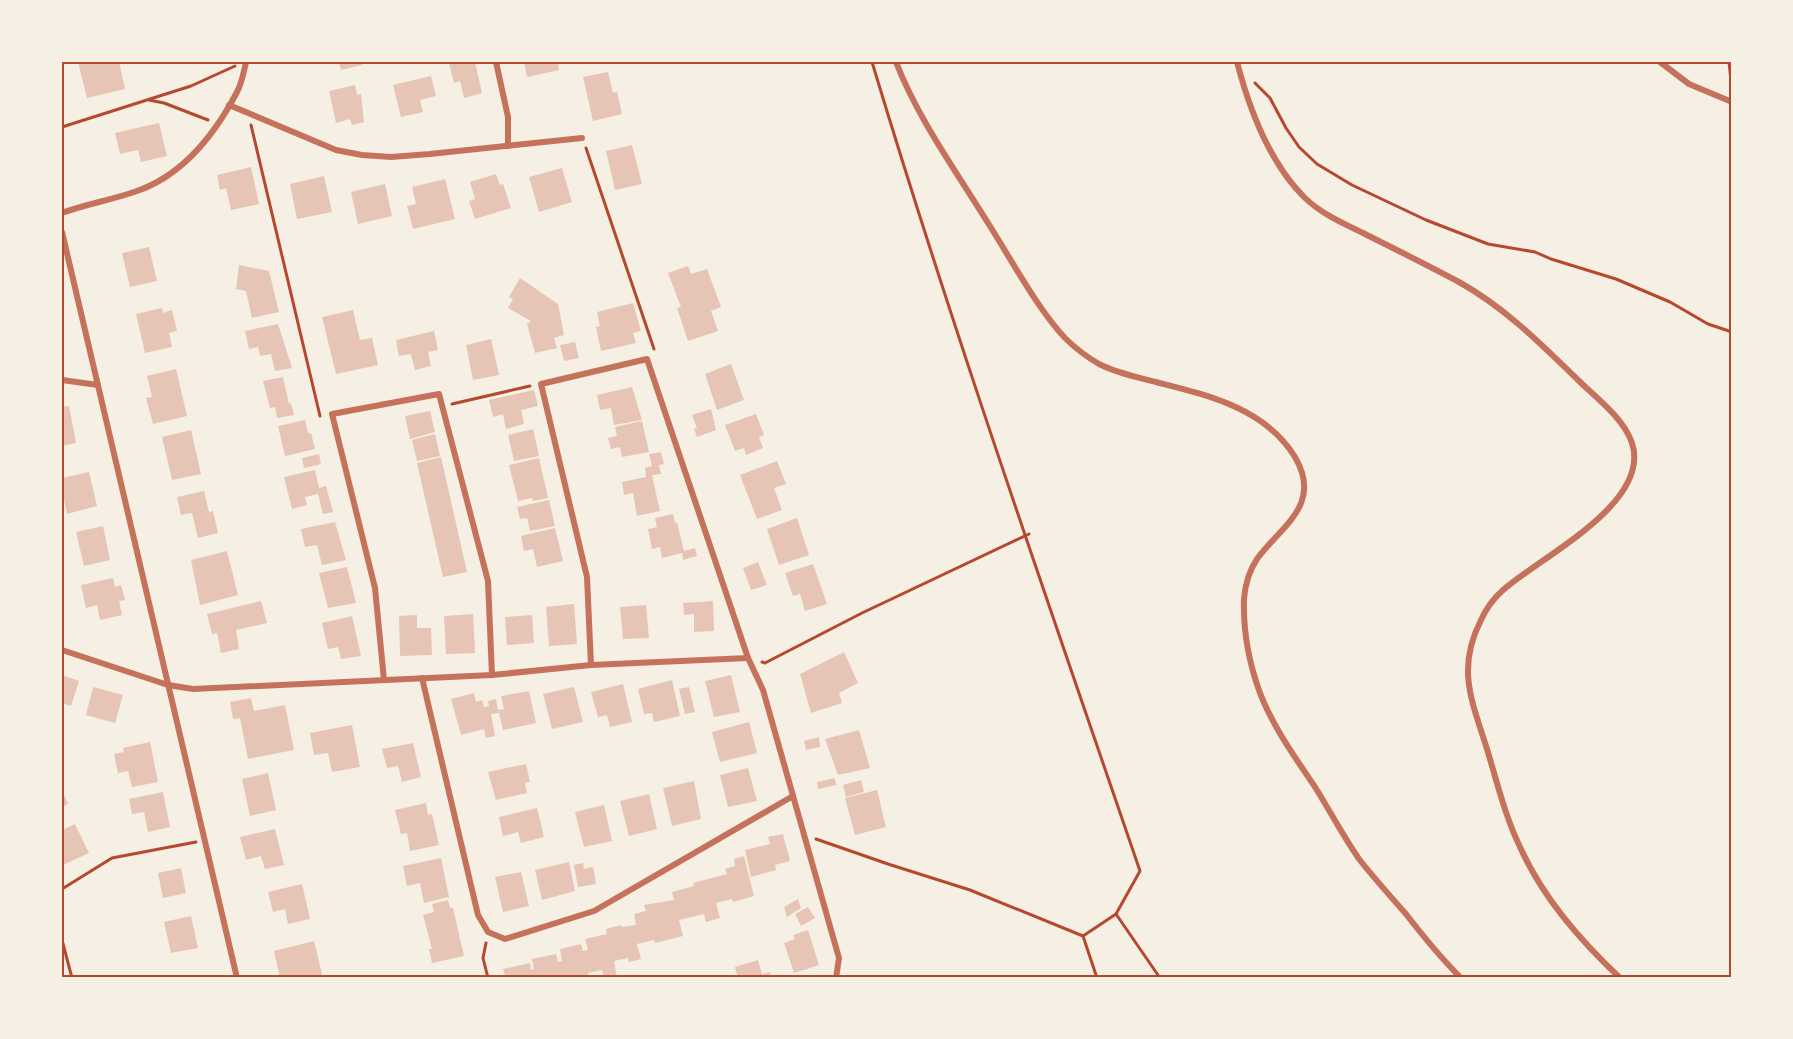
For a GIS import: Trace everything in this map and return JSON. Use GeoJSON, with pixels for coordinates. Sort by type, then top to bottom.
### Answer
{"type":"FeatureCollection","features":[{"type":"Feature","properties":{"kind":"street"},"geometry":{"type":"LineString","coordinates":[[62,213],[138,191],[166,177],[184,164],[219,122],[238,91],[245,62]]}},
{"type":"Feature","properties":{"kind":"street"},"geometry":{"type":"LineString","coordinates":[[496,62],[508,117],[508,146]]}},
{"type":"Feature","properties":{"kind":"street"},"geometry":{"type":"LineString","coordinates":[[896,62],[917,107],[957,174],[1025,281],[1065,338],[1101,365],[1124,374],[1208,396],[1246,411],[1276,434],[1296,458],[1304,484],[1301,505],[1293,518],[1257,559],[1246,582],[1245,632],[1256,681],[1264,703],[1279,730],[1359,858],[1461,978]]}},
{"type":"Feature","properties":{"kind":"street"},"geometry":{"type":"LineString","coordinates":[[1237,62],[1248,98],[1266,139],[1283,170],[1302,195],[1327,214],[1459,283],[1505,313],[1542,345],[1617,420],[1630,438],[1634,460],[1630,477],[1620,494],[1582,533],[1515,580],[1492,601],[1481,618],[1472,640],[1466,670],[1474,708],[1504,805],[1522,851],[1568,923],[1585,944],[1620,978]]}},
{"type":"Feature","properties":{"kind":"street"},"geometry":{"type":"LineString","coordinates":[[1660,62],[1689,84],[1731,102]]}},
{"type":"Feature","properties":{"kind":"street"},"geometry":{"type":"LineString","coordinates":[[229,105],[249,116],[336,150],[362,155],[401,157],[582,138]]}},
{"type":"Feature","properties":{"kind":"street"},"geometry":{"type":"LineString","coordinates":[[62,232],[237,978]]}},
{"type":"Feature","properties":{"kind":"street"},"geometry":{"type":"LineString","coordinates":[[591,665],[587,578],[541,384],[646,359],[748,658],[763,690],[806,835],[839,958],[836,978]]}},
{"type":"Feature","properties":{"kind":"street"},"geometry":{"type":"LineString","coordinates":[[62,380],[98,385]]}},
{"type":"Feature","properties":{"kind":"street"},"geometry":{"type":"LineString","coordinates":[[384,680],[375,588],[332,414],[439,394],[488,581],[492,675]]}},
{"type":"Feature","properties":{"kind":"street"},"geometry":{"type":"LineString","coordinates":[[62,650],[168,685],[193,689],[492,675],[591,665],[748,658]]}},
{"type":"Feature","properties":{"kind":"street"},"geometry":{"type":"LineString","coordinates":[[422,678],[478,915],[488,932],[505,939],[594,911],[793,796]]}},
{"type":"Feature","properties":{"kind":"path"},"geometry":{"type":"LineString","coordinates":[[62,127],[191,86],[245,62]]}},
{"type":"Feature","properties":{"kind":"path"},"geometry":{"type":"LineString","coordinates":[[873,62],[913,196],[1140,871],[1116,914],[1083,936]]}},
{"type":"Feature","properties":{"kind":"path"},"geometry":{"type":"LineString","coordinates":[[1731,63],[1731,90]]}},
{"type":"Feature","properties":{"kind":"path"},"geometry":{"type":"LineString","coordinates":[[1254,83],[1270,98],[1299,147],[1317,164],[1352,184],[1426,219],[1488,244],[1535,252],[1616,279],[1670,302],[1708,324],[1731,332]]}},
{"type":"Feature","properties":{"kind":"path"},"geometry":{"type":"LineString","coordinates":[[147,100],[164,103],[219,122]]}},
{"type":"Feature","properties":{"kind":"path"},"geometry":{"type":"LineString","coordinates":[[249,116],[321,418],[332,414]]}},
{"type":"Feature","properties":{"kind":"path"},"geometry":{"type":"LineString","coordinates":[[582,138],[655,354],[646,359]]}},
{"type":"Feature","properties":{"kind":"path"},"geometry":{"type":"LineString","coordinates":[[442,406],[541,384]]}},
{"type":"Feature","properties":{"kind":"path"},"geometry":{"type":"LineString","coordinates":[[748,658],[765,663],[862,613],[1027,535]]}},
{"type":"Feature","properties":{"kind":"path"},"geometry":{"type":"LineString","coordinates":[[806,835],[970,890],[1083,936]]}},
{"type":"Feature","properties":{"kind":"path"},"geometry":{"type":"LineString","coordinates":[[62,889],[112,858],[204,840]]}},
{"type":"Feature","properties":{"kind":"path"},"geometry":{"type":"LineString","coordinates":[[1116,914],[1160,978]]}},
{"type":"Feature","properties":{"kind":"path"},"geometry":{"type":"LineString","coordinates":[[488,932],[483,958],[488,978]]}},
{"type":"Feature","properties":{"kind":"path"},"geometry":{"type":"LineString","coordinates":[[1083,936],[1096,978]]}},
{"type":"Feature","properties":{"kind":"path"},"geometry":{"type":"LineString","coordinates":[[62,940],[72,978]]}},
{"type":"Feature","properties":{"kind":"building"},"geometry":{"type":"Polygon","coordinates":[[[78,62],[119,62],[125,89],[87,98],[78,62]]]}},
{"type":"Feature","properties":{"kind":"building"},"geometry":{"type":"Polygon","coordinates":[[[339,62],[362,62],[362,65],[341,70],[339,62]]]}},
{"type":"Feature","properties":{"kind":"building"},"geometry":{"type":"Polygon","coordinates":[[[475,62],[482,93],[464,98],[460,81],[454,83],[449,63],[475,62]]]}},
{"type":"Feature","properties":{"kind":"building"},"geometry":{"type":"Polygon","coordinates":[[[524,62],[558,62],[559,70],[527,77],[524,62]]]}},
{"type":"Feature","properties":{"kind":"building"},"geometry":{"type":"Polygon","coordinates":[[[608,72],[613,93],[617,92],[622,114],[593,121],[583,77],[608,72]]]}},
{"type":"Feature","properties":{"kind":"building"},"geometry":{"type":"Polygon","coordinates":[[[431,76],[436,96],[420,100],[423,112],[401,117],[393,85],[431,76]]]}},
{"type":"Feature","properties":{"kind":"building"},"geometry":{"type":"Polygon","coordinates":[[[355,85],[357,95],[361,94],[364,122],[352,125],[350,119],[336,123],[329,91],[355,85]]]}},
{"type":"Feature","properties":{"kind":"building"},"geometry":{"type":"Polygon","coordinates":[[[159,123],[167,156],[141,162],[138,150],[120,154],[115,133],[159,123]]]}},
{"type":"Feature","properties":{"kind":"building"},"geometry":{"type":"Polygon","coordinates":[[[632,145],[642,184],[615,190],[606,151],[632,145]]]}},
{"type":"Feature","properties":{"kind":"building"},"geometry":{"type":"Polygon","coordinates":[[[251,167],[259,204],[231,210],[226,188],[220,190],[217,175],[251,167]]]}},
{"type":"Feature","properties":{"kind":"building"},"geometry":{"type":"Polygon","coordinates":[[[562,168],[572,202],[539,212],[529,177],[562,168]]]}},
{"type":"Feature","properties":{"kind":"building"},"geometry":{"type":"Polygon","coordinates":[[[496,174],[500,185],[503,184],[511,208],[475,219],[469,201],[475,199],[470,182],[496,174]]]}},
{"type":"Feature","properties":{"kind":"building"},"geometry":{"type":"Polygon","coordinates":[[[324,176],[332,212],[297,219],[290,184],[324,176]]]}},
{"type":"Feature","properties":{"kind":"building"},"geometry":{"type":"Polygon","coordinates":[[[445,179],[455,219],[413,229],[407,206],[416,204],[412,187],[445,179]]]}},
{"type":"Feature","properties":{"kind":"building"},"geometry":{"type":"Polygon","coordinates":[[[385,184],[392,216],[358,224],[351,192],[385,184]]]}},
{"type":"Feature","properties":{"kind":"building"},"geometry":{"type":"Polygon","coordinates":[[[149,247],[157,281],[130,287],[122,253],[149,247]]]}},
{"type":"Feature","properties":{"kind":"building"},"geometry":{"type":"Polygon","coordinates":[[[239,265],[269,271],[279,312],[252,318],[246,291],[236,289],[239,265]]]}},
{"type":"Feature","properties":{"kind":"building"},"geometry":{"type":"Polygon","coordinates":[[[688,266],[691,274],[707,269],[721,307],[711,311],[718,331],[688,341],[677,308],[681,307],[668,273],[688,266]]]}},
{"type":"Feature","properties":{"kind":"building"},"geometry":{"type":"Polygon","coordinates":[[[520,278],[558,304],[564,335],[554,338],[557,348],[535,353],[527,324],[531,321],[508,308],[513,299],[509,297],[520,278]]]}},
{"type":"Feature","properties":{"kind":"building"},"geometry":{"type":"Polygon","coordinates":[[[633,303],[641,331],[633,333],[636,343],[601,351],[596,327],[600,326],[597,312],[633,303]]]}},
{"type":"Feature","properties":{"kind":"building"},"geometry":{"type":"Polygon","coordinates":[[[162,308],[163,313],[172,310],[177,331],[169,333],[172,347],[145,353],[136,314],[162,308]]]}},
{"type":"Feature","properties":{"kind":"building"},"geometry":{"type":"Polygon","coordinates":[[[353,310],[360,340],[372,338],[378,365],[336,374],[322,317],[353,310]]]}},
{"type":"Feature","properties":{"kind":"building"},"geometry":{"type":"Polygon","coordinates":[[[278,324],[292,368],[275,371],[271,354],[260,356],[258,347],[249,349],[245,331],[278,324]]]}},
{"type":"Feature","properties":{"kind":"building"},"geometry":{"type":"Polygon","coordinates":[[[434,331],[438,350],[428,352],[431,366],[415,370],[411,354],[399,356],[396,340],[434,331]]]}},
{"type":"Feature","properties":{"kind":"building"},"geometry":{"type":"Polygon","coordinates":[[[491,339],[499,375],[473,380],[466,345],[491,339]]]}},
{"type":"Feature","properties":{"kind":"building"},"geometry":{"type":"Polygon","coordinates":[[[575,342],[579,358],[564,361],[560,345],[575,342]]]}},
{"type":"Feature","properties":{"kind":"building"},"geometry":{"type":"Polygon","coordinates":[[[731,364],[744,400],[717,410],[705,374],[731,364]]]}},
{"type":"Feature","properties":{"kind":"building"},"geometry":{"type":"Polygon","coordinates":[[[176,369],[187,416],[153,424],[146,398],[152,397],[147,376],[176,369]]]}},
{"type":"Feature","properties":{"kind":"building"},"geometry":{"type":"Polygon","coordinates":[[[283,377],[294,415],[277,418],[275,407],[270,408],[263,381],[283,377]]]}},
{"type":"Feature","properties":{"kind":"building"},"geometry":{"type":"Polygon","coordinates":[[[632,387],[642,420],[614,425],[611,408],[600,410],[597,395],[632,387]]]}},
{"type":"Feature","properties":{"kind":"building"},"geometry":{"type":"Polygon","coordinates":[[[534,390],[538,406],[521,410],[524,424],[506,429],[503,414],[493,417],[489,400],[534,390]]]}},
{"type":"Feature","properties":{"kind":"building"},"geometry":{"type":"Polygon","coordinates":[[[69,406],[76,443],[62,446],[62,407],[69,406]]]}},
{"type":"Feature","properties":{"kind":"building"},"geometry":{"type":"Polygon","coordinates":[[[711,409],[716,430],[697,437],[694,429],[697,428],[692,415],[711,409]]]}},
{"type":"Feature","properties":{"kind":"building"},"geometry":{"type":"Polygon","coordinates":[[[430,411],[435,432],[410,439],[405,416],[430,411]]]}},
{"type":"Feature","properties":{"kind":"building"},"geometry":{"type":"Polygon","coordinates":[[[756,414],[764,435],[759,437],[763,448],[746,455],[744,448],[735,451],[725,425],[756,414]]]}},
{"type":"Feature","properties":{"kind":"building"},"geometry":{"type":"Polygon","coordinates":[[[305,420],[315,449],[285,456],[278,426],[305,420]]]}},
{"type":"Feature","properties":{"kind":"building"},"geometry":{"type":"Polygon","coordinates":[[[642,421],[649,452],[622,457],[620,447],[611,449],[608,438],[617,436],[615,427],[642,421]]]}},
{"type":"Feature","properties":{"kind":"building"},"geometry":{"type":"Polygon","coordinates":[[[533,429],[539,456],[514,461],[508,435],[533,429]]]}},
{"type":"Feature","properties":{"kind":"building"},"geometry":{"type":"Polygon","coordinates":[[[191,430],[201,474],[172,480],[162,437],[191,430]]]}},
{"type":"Feature","properties":{"kind":"building"},"geometry":{"type":"Polygon","coordinates":[[[435,434],[440,456],[417,461],[412,440],[435,434]]]}},
{"type":"Feature","properties":{"kind":"building"},"geometry":{"type":"Polygon","coordinates":[[[661,452],[664,464],[659,465],[661,474],[652,475],[660,511],[637,516],[633,493],[624,495],[622,482],[646,477],[645,468],[652,466],[649,454],[661,452]]]}},
{"type":"Feature","properties":{"kind":"building"},"geometry":{"type":"Polygon","coordinates":[[[319,454],[321,464],[304,468],[302,458],[319,454]]]}},
{"type":"Feature","properties":{"kind":"building"},"geometry":{"type":"Polygon","coordinates":[[[441,457],[467,572],[443,577],[417,463],[441,457]]]}},
{"type":"Feature","properties":{"kind":"building"},"geometry":{"type":"Polygon","coordinates":[[[539,458],[548,498],[518,501],[509,465],[539,458]]]}},
{"type":"Feature","properties":{"kind":"building"},"geometry":{"type":"Polygon","coordinates":[[[777,461],[786,484],[774,488],[782,510],[757,519],[740,475],[777,461]]]}},
{"type":"Feature","properties":{"kind":"building"},"geometry":{"type":"Polygon","coordinates":[[[315,470],[319,488],[326,486],[333,512],[323,514],[318,494],[305,497],[307,505],[292,509],[284,477],[315,470]]]}},
{"type":"Feature","properties":{"kind":"building"},"geometry":{"type":"Polygon","coordinates":[[[89,472],[97,506],[67,514],[62,478],[89,472]]]}},
{"type":"Feature","properties":{"kind":"building"},"geometry":{"type":"Polygon","coordinates":[[[204,491],[209,512],[213,511],[218,533],[198,538],[192,513],[181,515],[177,497],[204,491]]]}},
{"type":"Feature","properties":{"kind":"building"},"geometry":{"type":"Polygon","coordinates":[[[549,500],[555,526],[530,531],[527,518],[520,519],[517,507],[549,500]]]}},
{"type":"Feature","properties":{"kind":"building"},"geometry":{"type":"Polygon","coordinates":[[[673,514],[684,551],[695,548],[697,556],[683,560],[682,553],[662,558],[660,547],[652,549],[648,529],[657,527],[655,518],[673,514]]]}},
{"type":"Feature","properties":{"kind":"building"},"geometry":{"type":"Polygon","coordinates":[[[797,518],[809,555],[779,565],[767,529],[797,518]]]}},
{"type":"Feature","properties":{"kind":"building"},"geometry":{"type":"Polygon","coordinates":[[[335,522],[346,560],[322,565],[317,545],[305,547],[301,529],[335,522]]]}},
{"type":"Feature","properties":{"kind":"building"},"geometry":{"type":"Polygon","coordinates":[[[103,526],[110,560],[84,566],[76,532],[103,526]]]}},
{"type":"Feature","properties":{"kind":"building"},"geometry":{"type":"Polygon","coordinates":[[[555,528],[563,561],[537,567],[533,549],[524,551],[521,536],[555,528]]]}},
{"type":"Feature","properties":{"kind":"building"},"geometry":{"type":"Polygon","coordinates":[[[227,551],[238,595],[200,605],[191,560],[227,551]]]}},
{"type":"Feature","properties":{"kind":"building"},"geometry":{"type":"Polygon","coordinates":[[[758,562],[767,585],[751,590],[743,568],[758,562]]]}},
{"type":"Feature","properties":{"kind":"building"},"geometry":{"type":"Polygon","coordinates":[[[813,564],[827,604],[805,611],[800,594],[793,596],[785,573],[813,564]]]}},
{"type":"Feature","properties":{"kind":"building"},"geometry":{"type":"Polygon","coordinates":[[[347,567],[356,603],[328,608],[319,573],[347,567]]]}},
{"type":"Feature","properties":{"kind":"building"},"geometry":{"type":"Polygon","coordinates":[[[113,578],[115,587],[121,585],[125,600],[119,601],[122,615],[100,620],[97,605],[86,608],[81,585],[113,578]]]}},
{"type":"Feature","properties":{"kind":"building"},"geometry":{"type":"Polygon","coordinates":[[[62,593],[64,593],[64,621],[62,621],[62,593]]]}},
{"type":"Feature","properties":{"kind":"building"},"geometry":{"type":"Polygon","coordinates":[[[261,601],[267,623],[236,630],[239,649],[221,653],[217,633],[212,634],[207,614],[261,601]]]}},
{"type":"Feature","properties":{"kind":"building"},"geometry":{"type":"Polygon","coordinates":[[[713,601],[714,631],[694,632],[694,614],[684,615],[683,603],[713,601]]]}},
{"type":"Feature","properties":{"kind":"building"},"geometry":{"type":"Polygon","coordinates":[[[574,604],[577,644],[549,646],[546,607],[574,604]]]}},
{"type":"Feature","properties":{"kind":"building"},"geometry":{"type":"Polygon","coordinates":[[[646,605],[649,638],[623,639],[620,607],[646,605]]]}},
{"type":"Feature","properties":{"kind":"building"},"geometry":{"type":"Polygon","coordinates":[[[473,614],[475,653],[446,654],[444,616],[473,614]]]}},
{"type":"Feature","properties":{"kind":"building"},"geometry":{"type":"Polygon","coordinates":[[[417,615],[417,628],[431,628],[432,655],[400,656],[399,616],[417,615]]]}},
{"type":"Feature","properties":{"kind":"building"},"geometry":{"type":"Polygon","coordinates":[[[532,615],[534,643],[507,645],[505,617],[532,615]]]}},
{"type":"Feature","properties":{"kind":"building"},"geometry":{"type":"Polygon","coordinates":[[[352,616],[361,656],[341,659],[338,647],[328,649],[322,623],[352,616]]]}},
{"type":"Feature","properties":{"kind":"building"},"geometry":{"type":"Polygon","coordinates":[[[844,652],[858,683],[839,693],[842,703],[811,713],[800,674],[844,652]]]}},
{"type":"Feature","properties":{"kind":"building"},"geometry":{"type":"Polygon","coordinates":[[[62,675],[79,681],[71,706],[62,703],[62,675]]]}},
{"type":"Feature","properties":{"kind":"building"},"geometry":{"type":"Polygon","coordinates":[[[731,675],[740,712],[714,717],[705,681],[731,675]]]}},
{"type":"Feature","properties":{"kind":"building"},"geometry":{"type":"Polygon","coordinates":[[[672,680],[680,716],[654,722],[652,713],[644,714],[638,689],[672,680]]]}},
{"type":"Feature","properties":{"kind":"building"},"geometry":{"type":"Polygon","coordinates":[[[623,684],[632,722],[610,727],[607,715],[598,717],[591,692],[623,684]]]}},
{"type":"Feature","properties":{"kind":"building"},"geometry":{"type":"Polygon","coordinates":[[[93,687],[123,695],[115,723],[86,715],[93,687]]]}},
{"type":"Feature","properties":{"kind":"building"},"geometry":{"type":"Polygon","coordinates":[[[574,687],[583,722],[552,729],[543,694],[574,687]]]}},
{"type":"Feature","properties":{"kind":"building"},"geometry":{"type":"Polygon","coordinates":[[[689,687],[695,712],[685,714],[679,689],[689,687]]]}},
{"type":"Feature","properties":{"kind":"building"},"geometry":{"type":"Polygon","coordinates":[[[529,691],[536,723],[503,730],[499,713],[491,714],[495,736],[486,738],[484,729],[461,735],[451,699],[474,693],[476,702],[482,700],[484,707],[489,706],[488,701],[496,699],[498,710],[504,709],[501,696],[529,691]]]}},
{"type":"Feature","properties":{"kind":"building"},"geometry":{"type":"Polygon","coordinates":[[[251,698],[254,711],[285,705],[294,750],[248,759],[240,718],[233,719],[230,702],[251,698]]]}},
{"type":"Feature","properties":{"kind":"building"},"geometry":{"type":"Polygon","coordinates":[[[749,722],[757,753],[720,762],[712,732],[749,722]]]}},
{"type":"Feature","properties":{"kind":"building"},"geometry":{"type":"Polygon","coordinates":[[[352,725],[360,767],[332,772],[328,753],[314,755],[310,733],[352,725]]]}},
{"type":"Feature","properties":{"kind":"building"},"geometry":{"type":"Polygon","coordinates":[[[859,730],[870,768],[838,775],[825,739],[859,730]]]}},
{"type":"Feature","properties":{"kind":"building"},"geometry":{"type":"Polygon","coordinates":[[[819,737],[820,747],[806,750],[804,741],[819,737]]]}},
{"type":"Feature","properties":{"kind":"building"},"geometry":{"type":"Polygon","coordinates":[[[150,742],[158,782],[132,787],[128,771],[118,773],[114,754],[124,752],[123,748],[150,742]]]}},
{"type":"Feature","properties":{"kind":"building"},"geometry":{"type":"Polygon","coordinates":[[[413,743],[421,777],[402,782],[398,766],[387,768],[382,749],[413,743]]]}},
{"type":"Feature","properties":{"kind":"building"},"geometry":{"type":"Polygon","coordinates":[[[526,764],[530,782],[525,783],[527,793],[496,800],[488,772],[526,764]]]}},
{"type":"Feature","properties":{"kind":"building"},"geometry":{"type":"Polygon","coordinates":[[[748,768],[757,801],[728,807],[720,775],[748,768]]]}},
{"type":"Feature","properties":{"kind":"building"},"geometry":{"type":"Polygon","coordinates":[[[268,773],[276,810],[250,816],[242,779],[268,773]]]}},
{"type":"Feature","properties":{"kind":"building"},"geometry":{"type":"Polygon","coordinates":[[[835,778],[836,785],[818,789],[817,782],[835,778]]]}},
{"type":"Feature","properties":{"kind":"building"},"geometry":{"type":"Polygon","coordinates":[[[861,780],[864,792],[846,797],[843,785],[861,780]]]}},
{"type":"Feature","properties":{"kind":"building"},"geometry":{"type":"Polygon","coordinates":[[[694,781],[701,819],[672,826],[663,788],[694,781]]]}},
{"type":"Feature","properties":{"kind":"building"},"geometry":{"type":"Polygon","coordinates":[[[62,790],[68,804],[62,807],[62,790]]]}},
{"type":"Feature","properties":{"kind":"building"},"geometry":{"type":"Polygon","coordinates":[[[877,790],[886,827],[855,835],[845,798],[877,790]]]}},
{"type":"Feature","properties":{"kind":"building"},"geometry":{"type":"Polygon","coordinates":[[[163,792],[170,827],[148,832],[144,812],[132,814],[129,799],[163,792]]]}},
{"type":"Feature","properties":{"kind":"building"},"geometry":{"type":"Polygon","coordinates":[[[649,794],[657,829],[629,836],[620,801],[649,794]]]}},
{"type":"Feature","properties":{"kind":"building"},"geometry":{"type":"Polygon","coordinates":[[[426,803],[428,815],[432,814],[439,845],[410,851],[407,833],[401,834],[395,810],[426,803]]]}},
{"type":"Feature","properties":{"kind":"building"},"geometry":{"type":"Polygon","coordinates":[[[604,805],[612,841],[584,847],[575,812],[604,805]]]}},
{"type":"Feature","properties":{"kind":"building"},"geometry":{"type":"Polygon","coordinates":[[[537,808],[544,837],[521,843],[518,832],[503,836],[499,817],[537,808]]]}},
{"type":"Feature","properties":{"kind":"building"},"geometry":{"type":"Polygon","coordinates":[[[75,824],[89,853],[63,865],[62,830],[75,824]]]}},
{"type":"Feature","properties":{"kind":"building"},"geometry":{"type":"Polygon","coordinates":[[[275,829],[284,865],[265,869],[261,856],[246,860],[240,837],[275,829]]]}},
{"type":"Feature","properties":{"kind":"building"},"geometry":{"type":"Polygon","coordinates":[[[783,834],[790,861],[775,865],[776,870],[751,877],[745,850],[770,844],[768,837],[783,834]]]}},
{"type":"Feature","properties":{"kind":"building"},"geometry":{"type":"Polygon","coordinates":[[[744,856],[754,896],[733,902],[732,899],[716,903],[720,918],[706,922],[704,914],[679,920],[683,936],[655,943],[654,940],[637,944],[641,959],[629,962],[628,958],[614,961],[617,978],[604,978],[602,970],[588,973],[589,978],[576,978],[576,975],[564,978],[506,978],[503,969],[530,963],[531,970],[534,969],[532,959],[556,954],[558,962],[562,961],[560,949],[581,944],[583,951],[588,950],[585,939],[607,934],[606,929],[621,925],[622,927],[636,925],[634,914],[646,911],[644,905],[674,900],[672,892],[694,886],[693,883],[727,874],[725,869],[735,866],[734,859],[744,856]]]}},
{"type":"Feature","properties":{"kind":"building"},"geometry":{"type":"Polygon","coordinates":[[[441,858],[449,897],[424,903],[420,883],[407,886],[403,866],[441,858]]]}},
{"type":"Feature","properties":{"kind":"building"},"geometry":{"type":"Polygon","coordinates":[[[569,862],[575,891],[542,900],[535,870],[569,862]]]}},
{"type":"Feature","properties":{"kind":"building"},"geometry":{"type":"Polygon","coordinates":[[[583,863],[584,869],[593,867],[596,884],[578,887],[574,865],[583,863]]]}},
{"type":"Feature","properties":{"kind":"building"},"geometry":{"type":"Polygon","coordinates":[[[181,868],[186,893],[163,898],[158,873],[181,868]]]}},
{"type":"Feature","properties":{"kind":"building"},"geometry":{"type":"Polygon","coordinates":[[[521,872],[529,906],[503,912],[495,877],[521,872]]]}},
{"type":"Feature","properties":{"kind":"building"},"geometry":{"type":"Polygon","coordinates":[[[302,884],[310,919],[288,924],[285,909],[273,912],[268,892],[302,884]]]}},
{"type":"Feature","properties":{"kind":"building"},"geometry":{"type":"Polygon","coordinates":[[[798,899],[801,908],[787,917],[784,907],[798,899]]]}},
{"type":"Feature","properties":{"kind":"building"},"geometry":{"type":"Polygon","coordinates":[[[448,900],[450,908],[453,908],[464,956],[432,963],[429,949],[432,949],[423,915],[434,912],[432,904],[448,900]]]}},
{"type":"Feature","properties":{"kind":"building"},"geometry":{"type":"Polygon","coordinates":[[[808,907],[815,918],[801,926],[795,914],[808,907]]]}},
{"type":"Feature","properties":{"kind":"building"},"geometry":{"type":"Polygon","coordinates":[[[191,916],[198,948],[171,953],[164,922],[191,916]]]}},
{"type":"Feature","properties":{"kind":"building"},"geometry":{"type":"Polygon","coordinates":[[[808,930],[819,965],[794,973],[784,943],[795,939],[793,935],[808,930]]]}},
{"type":"Feature","properties":{"kind":"building"},"geometry":{"type":"Polygon","coordinates":[[[314,941],[323,978],[280,978],[274,951],[314,941]]]}},
{"type":"Feature","properties":{"kind":"building"},"geometry":{"type":"Polygon","coordinates":[[[758,960],[762,974],[770,972],[771,978],[738,978],[735,967],[758,960]]]}}]}
